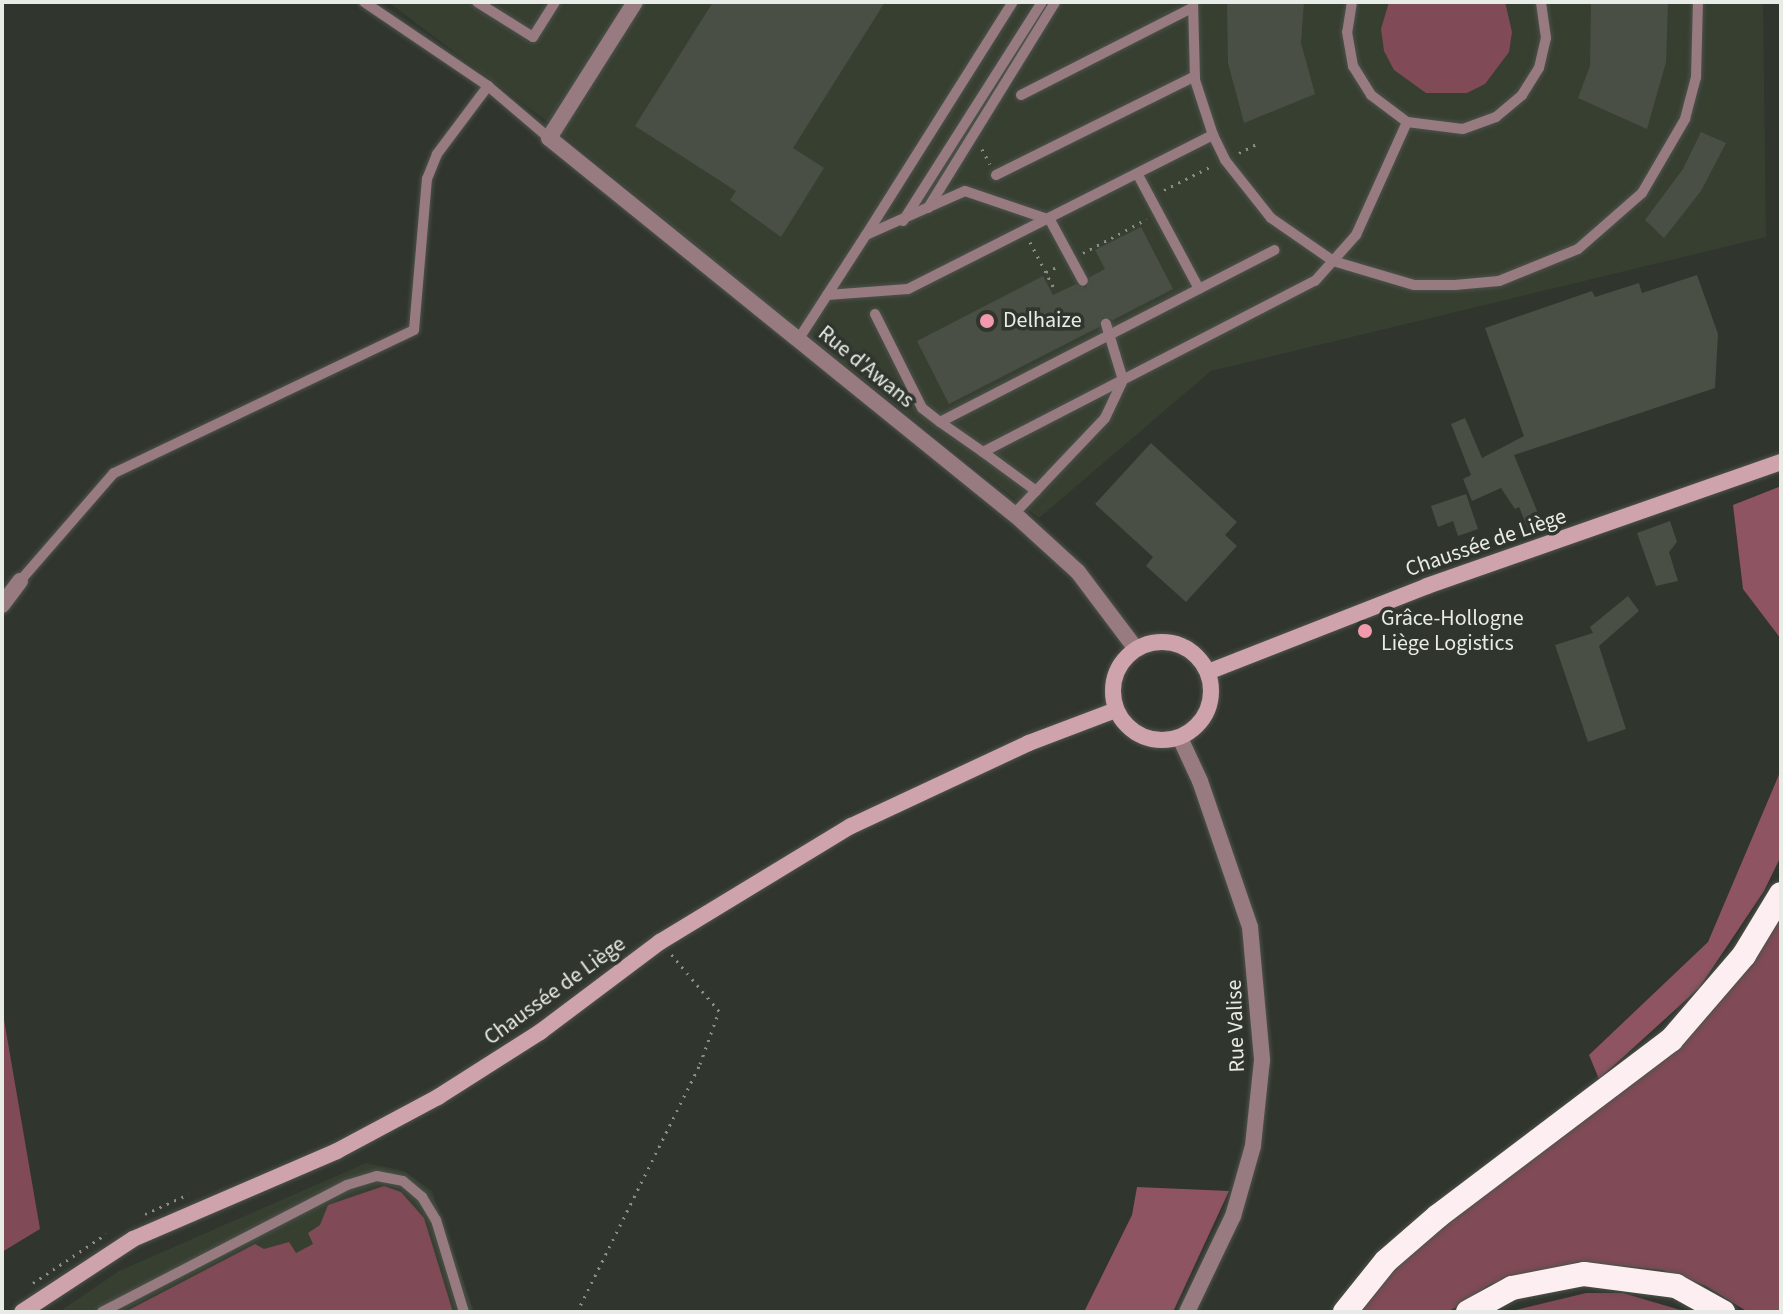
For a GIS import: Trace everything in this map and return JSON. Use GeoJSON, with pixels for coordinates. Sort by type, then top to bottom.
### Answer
{"type":"FeatureCollection","features":[{"type":"Feature","properties":{"kind":"highway"},"geometry":{"type":"LineString","coordinates":[[1345,1312],[1386,1261],[1438,1216],[1671,1040],[1744,955],[1781,894]]}},
{"type":"Feature","properties":{"kind":"highway"},"geometry":{"type":"LineString","coordinates":[[1468,1312],[1512,1288],[1584,1274],[1676,1286],[1723,1312]]}},
{"type":"Feature","properties":{"kind":"main road","name":"Chaussée de Liège"},"geometry":{"type":"LineString","coordinates":[[1208,672],[1427,586],[1781,462]]}},
{"type":"Feature","properties":{"kind":"main road"},"geometry":{"type":"LineString","coordinates":[[1169,642],[1199,658],[1208,672],[1212,688],[1204,718],[1180,738],[1142,737],[1116,710],[1115,676],[1136,649],[1169,642]]}},
{"type":"Feature","properties":{"kind":"main road","name":"Chaussée de Liège"},"geometry":{"type":"LineString","coordinates":[[22,1312],[79,1270],[145,1233],[337,1151],[438,1097],[540,1032],[660,942],[851,826],[1029,743],[1116,710]]}},
{"type":"Feature","properties":{"kind":"street"},"geometry":{"type":"LineString","coordinates":[[549,138],[635,2]]}},
{"type":"Feature","properties":{"kind":"street","name":"Rue d'Awans"},"geometry":{"type":"LineString","coordinates":[[549,138],[1014,514],[1078,572],[1136,649]]}},
{"type":"Feature","properties":{"kind":"street"},"geometry":{"type":"LineString","coordinates":[[2,605],[20,581]]}},
{"type":"Feature","properties":{"kind":"street","name":"Rue Valise"},"geometry":{"type":"LineString","coordinates":[[1180,738],[1206,795],[1250,927],[1262,1060],[1253,1146],[1233,1216],[1187,1312]]}},
{"type":"Feature","properties":{"kind":"lane"},"geometry":{"type":"LineString","coordinates":[[364,2],[488,86],[549,138]]}},
{"type":"Feature","properties":{"kind":"lane"},"geometry":{"type":"LineString","coordinates":[[477,2],[533,37],[555,2]]}},
{"type":"Feature","properties":{"kind":"lane"},"geometry":{"type":"LineString","coordinates":[[493,12],[499,2]]}},
{"type":"Feature","properties":{"kind":"lane"},"geometry":{"type":"LineString","coordinates":[[798,340],[1013,2]]}},
{"type":"Feature","properties":{"kind":"lane"},"geometry":{"type":"LineString","coordinates":[[902,223],[1042,2]]}},
{"type":"Feature","properties":{"kind":"lane"},"geometry":{"type":"LineString","coordinates":[[927,210],[1055,2]]}},
{"type":"Feature","properties":{"kind":"lane"},"geometry":{"type":"LineString","coordinates":[[1352,2],[1347,32],[1353,66],[1371,95],[1407,122],[1463,129],[1496,117],[1522,95],[1539,68],[1546,38],[1541,2]]}},
{"type":"Feature","properties":{"kind":"lane"},"geometry":{"type":"LineString","coordinates":[[1021,95],[1192,5],[1195,76],[1213,135],[1225,160],[1271,218],[1333,261],[1414,285],[1499,281],[1578,249],[1614,223],[1667,156],[1696,77],[1698,2]]}},
{"type":"Feature","properties":{"kind":"lane"},"geometry":{"type":"LineString","coordinates":[[996,175],[1195,76]]}},
{"type":"Feature","properties":{"kind":"lane"},"geometry":{"type":"LineString","coordinates":[[20,581],[114,473],[414,330],[427,179],[437,154],[488,86]]}},
{"type":"Feature","properties":{"kind":"lane"},"geometry":{"type":"LineString","coordinates":[[983,452],[1315,281],[1356,235],[1407,122]]}},
{"type":"Feature","properties":{"kind":"lane"},"geometry":{"type":"LineString","coordinates":[[827,295],[908,289],[1050,220],[1213,135]]}},
{"type":"Feature","properties":{"kind":"lane"},"geometry":{"type":"LineString","coordinates":[[1138,175],[1199,289]]}},
{"type":"Feature","properties":{"kind":"lane"},"geometry":{"type":"LineString","coordinates":[[866,235],[902,223],[965,191],[1050,220],[1083,281]]}},
{"type":"Feature","properties":{"kind":"lane"},"geometry":{"type":"LineString","coordinates":[[940,422],[1108,329],[1199,289],[1274,250]]}},
{"type":"Feature","properties":{"kind":"lane"},"geometry":{"type":"LineString","coordinates":[[875,314],[922,408],[1036,491]]}},
{"type":"Feature","properties":{"kind":"lane"},"geometry":{"type":"LineString","coordinates":[[1014,514],[1105,418],[1123,380],[1108,329]]}},
{"type":"Feature","properties":{"kind":"lane"},"geometry":{"type":"LineString","coordinates":[[102,1312],[347,1185],[377,1176],[403,1181],[422,1197],[436,1220],[464,1312]]}},
{"type":"Feature","properties":{"kind":"path"},"geometry":{"type":"LineString","coordinates":[[577,1312],[700,1064],[719,1011],[660,942]]}},
{"type":"Feature","properties":{"kind":"path"},"geometry":{"type":"LineString","coordinates":[[133,1220],[198,1191]]}},
{"type":"Feature","properties":{"kind":"path"},"geometry":{"type":"LineString","coordinates":[[29,1286],[108,1233]]}},
{"type":"Feature","properties":{"kind":"shaded area"},"geometry":{"type":"Polygon","coordinates":[[[388,2],[1763,2],[1766,237],[1211,371],[1039,518],[753,293],[549,123],[388,2]]]}},
{"type":"Feature","properties":{"kind":"shaded area"},"geometry":{"type":"Polygon","coordinates":[[[1389,2],[1505,2],[1512,32],[1509,52],[1485,84],[1467,93],[1426,93],[1394,70],[1384,51],[1381,29],[1389,2]]]}},
{"type":"Feature","properties":{"kind":"shaded area"},"geometry":{"type":"Polygon","coordinates":[[[1781,486],[1781,639],[1743,589],[1733,505],[1781,486]]]}},
{"type":"Feature","properties":{"kind":"shaded area"},"geometry":{"type":"Polygon","coordinates":[[[1781,770],[1781,856],[1764,891],[1699,988],[1599,1079],[1589,1055],[1708,942],[1781,770]]]}},
{"type":"Feature","properties":{"kind":"shaded area"},"geometry":{"type":"Polygon","coordinates":[[[1781,911],[1781,1312],[1748,1312],[1706,1286],[1662,1270],[1579,1262],[1491,1284],[1448,1312],[1350,1312],[1393,1263],[1645,1072],[1781,911]]]}},
{"type":"Feature","properties":{"kind":"shaded area"},"geometry":{"type":"Polygon","coordinates":[[[2,1008],[40,1229],[2,1252],[2,1008]]]}},
{"type":"Feature","properties":{"kind":"shaded area"},"geometry":{"type":"Polygon","coordinates":[[[366,1163],[404,1171],[432,1191],[474,1312],[59,1312],[119,1271],[366,1163]]]}},
{"type":"Feature","properties":{"kind":"shaded area"},"geometry":{"type":"Polygon","coordinates":[[[384,1186],[401,1192],[424,1218],[453,1312],[125,1312],[255,1244],[264,1249],[289,1242],[296,1253],[313,1244],[308,1233],[320,1225],[328,1205],[384,1186]]]}},
{"type":"Feature","properties":{"kind":"shaded area"},"geometry":{"type":"Polygon","coordinates":[[[1137,1187],[1229,1191],[1173,1312],[1084,1312],[1132,1215],[1137,1187]]]}},
{"type":"Feature","properties":{"kind":"shaded area"},"geometry":{"type":"Polygon","coordinates":[[[1586,1293],[1623,1293],[1687,1312],[1508,1312],[1586,1293]]]}},
{"type":"Feature","properties":{"kind":"building"},"geometry":{"type":"Polygon","coordinates":[[[713,2],[885,2],[793,148],[824,168],[781,237],[730,200],[736,191],[635,126],[713,2]]]}},
{"type":"Feature","properties":{"kind":"building"},"geometry":{"type":"Polygon","coordinates":[[[1227,2],[1304,2],[1301,43],[1315,94],[1244,123],[1228,63],[1227,2]]]}},
{"type":"Feature","properties":{"kind":"building"},"geometry":{"type":"Polygon","coordinates":[[[1591,2],[1668,2],[1666,62],[1647,129],[1578,98],[1590,66],[1591,2]]]}},
{"type":"Feature","properties":{"kind":"building"},"geometry":{"type":"Polygon","coordinates":[[[1701,132],[1726,143],[1701,191],[1664,238],[1645,220],[1683,169],[1701,132]]]}},
{"type":"Feature","properties":{"kind":"building"},"geometry":{"type":"Polygon","coordinates":[[[1141,227],[1173,289],[1113,320],[1103,317],[1099,327],[949,404],[917,341],[1043,276],[1053,295],[1076,284],[1086,288],[1090,277],[1105,269],[1095,250],[1141,227]]]}},
{"type":"Feature","properties":{"kind":"building"},"geometry":{"type":"Polygon","coordinates":[[[1697,275],[1718,334],[1715,388],[1514,455],[1542,523],[1528,529],[1519,507],[1515,509],[1501,488],[1472,501],[1463,479],[1471,475],[1451,424],[1465,418],[1482,458],[1524,436],[1485,328],[1592,291],[1595,297],[1639,283],[1642,293],[1697,275]]]}},
{"type":"Feature","properties":{"kind":"building"},"geometry":{"type":"Polygon","coordinates":[[[1151,443],[1237,522],[1225,535],[1237,546],[1186,602],[1146,566],[1153,557],[1095,504],[1151,443]]]}},
{"type":"Feature","properties":{"kind":"building"},"geometry":{"type":"Polygon","coordinates":[[[1466,494],[1478,529],[1458,536],[1453,521],[1438,527],[1431,506],[1466,494]]]}},
{"type":"Feature","properties":{"kind":"building"},"geometry":{"type":"Polygon","coordinates":[[[1670,521],[1677,542],[1669,552],[1678,581],[1656,586],[1637,533],[1670,521]]]}},
{"type":"Feature","properties":{"kind":"building"},"geometry":{"type":"Polygon","coordinates":[[[1628,596],[1639,611],[1599,646],[1626,729],[1588,742],[1555,645],[1593,633],[1590,627],[1628,596]]]}},
{"type":"Feature","properties":{"kind":"place","name":"Delhaize"},"geometry":{"type":"Point","coordinates":[987,321]}},
{"type":"Feature","properties":{"kind":"place","name":"Grâce-Hollogne Liège Logistics"},"geometry":{"type":"Point","coordinates":[1365,631]}}]}
